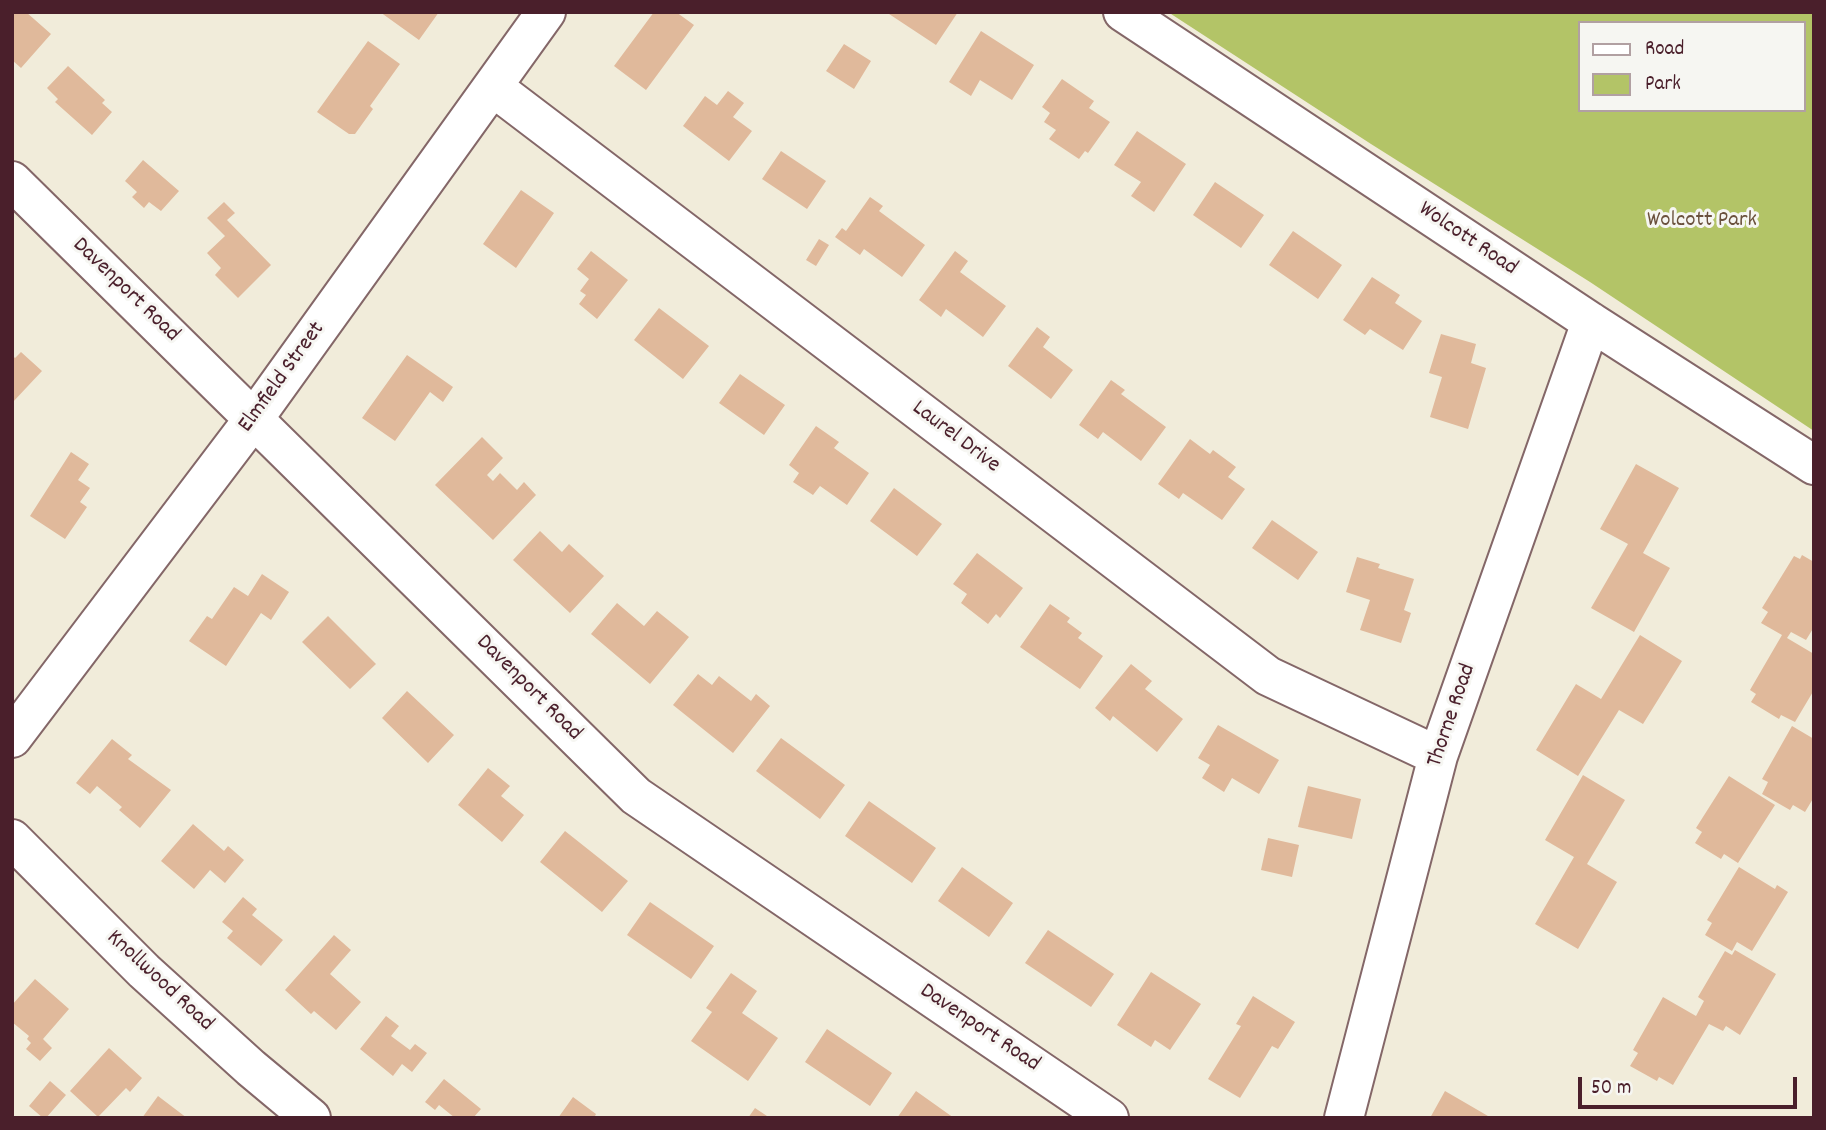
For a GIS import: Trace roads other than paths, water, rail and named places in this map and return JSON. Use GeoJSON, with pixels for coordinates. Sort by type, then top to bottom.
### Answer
{"type":"FeatureCollection","features":[{"type":"Feature","properties":{"kind":"street","name":"Elmfield Street"},"geometry":{"type":"LineString","coordinates":[[12,738],[255,418],[546,12]]}},
{"type":"Feature","properties":{"kind":"street","name":"Wolcott Road"},"geometry":{"type":"LineString","coordinates":[[1123,12],[1591,322],[1814,465]]}},
{"type":"Feature","properties":{"kind":"street","name":"Laurel Drive"},"geometry":{"type":"LineString","coordinates":[[493,87],[1268,676],[1438,756]]}},
{"type":"Feature","properties":{"kind":"street","name":"Davenport Road"},"geometry":{"type":"LineString","coordinates":[[12,181],[636,796],[1109,1118]]}},
{"type":"Feature","properties":{"kind":"street","name":"Thorne Road"},"geometry":{"type":"LineString","coordinates":[[1344,1118],[1438,756],[1591,322]]}},
{"type":"Feature","properties":{"kind":"street","name":"Knollwood Road"},"geometry":{"type":"LineString","coordinates":[[12,839],[144,971],[251,1068],[311,1118]]}},
{"type":"Feature","properties":{"kind":"park label","name":"Wolcott Park"},"geometry":{"type":"Point","coordinates":[1702,222]}}]}
